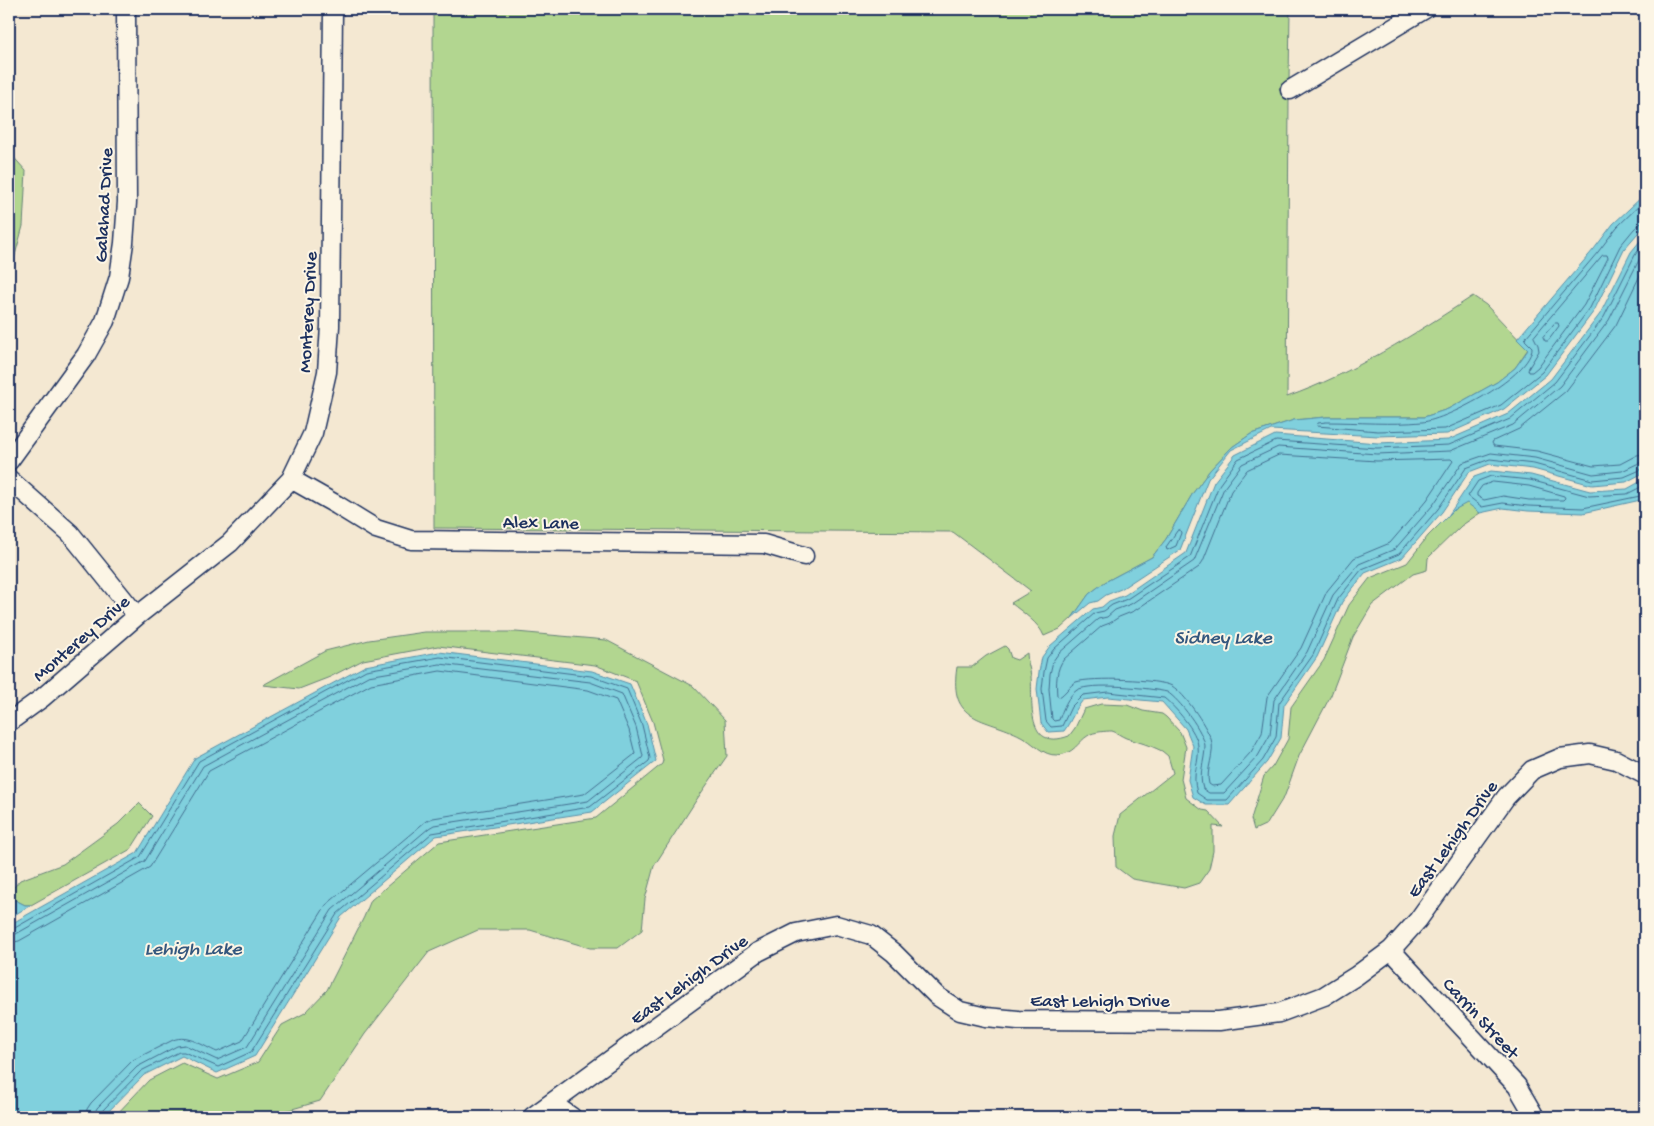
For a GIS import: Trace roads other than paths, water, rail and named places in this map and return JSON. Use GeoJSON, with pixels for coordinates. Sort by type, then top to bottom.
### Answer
{"type":"FeatureCollection","features":[{"type":"Feature","properties":{"kind":"street","name":"Galahad Drive"},"geometry":{"type":"LineString","coordinates":[[9,461],[86,355],[105,320],[119,277],[127,202],[126,9]]}},
{"type":"Feature","properties":{"kind":"street","name":"Monterey Drive"},"geometry":{"type":"LineString","coordinates":[[9,722],[42,698],[137,616],[230,543],[291,480],[313,433],[327,372],[330,326],[333,9]]}},
{"type":"Feature","properties":{"kind":"street"},"geometry":{"type":"LineString","coordinates":[[1290,90],[1425,9]]}},
{"type":"Feature","properties":{"kind":"street"},"geometry":{"type":"LineString","coordinates":[[9,479],[70,533],[137,616]]}},
{"type":"Feature","properties":{"kind":"street","name":"Alex Lane"},"geometry":{"type":"LineString","coordinates":[[291,480],[376,529],[411,540],[764,544],[804,556]]}},
{"type":"Feature","properties":{"kind":"street","name":"East Lehigh Drive"},"geometry":{"type":"LineString","coordinates":[[532,1117],[758,952],[796,933],[836,925],[871,935],[894,953],[937,996],[960,1011],[986,1017],[1018,1020],[1220,1021],[1279,1013],[1324,996],[1356,976],[1391,950],[1418,920],[1506,797],[1532,770],[1560,758],[1590,754],[1616,760],[1645,775]]}},
{"type":"Feature","properties":{"kind":"street","name":"Carrin Street"},"geometry":{"type":"LineString","coordinates":[[1391,950],[1517,1086],[1535,1117]]}},
{"type":"Feature","properties":{"kind":"street"},"geometry":{"type":"LineString","coordinates":[[552,1102],[572,1117]]}},
{"type":"Feature","properties":{"kind":"water"},"geometry":{"type":"Polygon","coordinates":[[[1645,194],[1645,225],[1624,249],[1594,311],[1546,375],[1504,409],[1447,434],[1378,436],[1271,430],[1231,450],[1208,479],[1180,550],[1121,589],[1090,603],[1072,618],[1089,594],[1105,582],[1152,557],[1166,539],[1193,493],[1210,470],[1232,447],[1251,434],[1294,420],[1326,417],[1424,417],[1448,409],[1497,382],[1515,368],[1528,350],[1517,339],[1613,224],[1645,194]]]}},
{"type":"Feature","properties":{"kind":"water","name":"Sidney Lake"},"geometry":{"type":"Polygon","coordinates":[[[1645,235],[1645,472],[1626,482],[1592,485],[1533,469],[1490,464],[1469,472],[1442,512],[1402,558],[1365,573],[1342,602],[1317,657],[1284,705],[1281,738],[1267,762],[1229,805],[1206,805],[1193,797],[1188,780],[1193,746],[1186,729],[1162,702],[1108,697],[1083,700],[1064,731],[1048,732],[1041,723],[1037,689],[1042,657],[1050,646],[1093,609],[1102,607],[1109,601],[1125,595],[1186,553],[1214,482],[1235,455],[1275,435],[1378,443],[1448,440],[1508,414],[1551,379],[1600,314],[1631,252],[1645,235]]]}},
{"type":"Feature","properties":{"kind":"water"},"geometry":{"type":"Polygon","coordinates":[[[1491,471],[1531,475],[1590,491],[1627,489],[1645,479],[1645,499],[1583,513],[1503,508],[1480,513],[1467,503],[1454,510],[1448,516],[1474,477],[1491,471]]]}},
{"type":"Feature","properties":{"kind":"water","name":"Lehigh Lake"},"geometry":{"type":"Polygon","coordinates":[[[439,652],[592,671],[630,684],[647,724],[656,761],[592,812],[436,836],[341,917],[255,1056],[217,1073],[182,1056],[144,1075],[103,1117],[9,1117],[9,925],[137,853],[195,758],[365,666],[439,652]]]}},
{"type":"Feature","properties":{"kind":"water"},"geometry":{"type":"Polygon","coordinates":[[[9,897],[25,905],[31,905],[9,918],[9,897]]]}}]}
